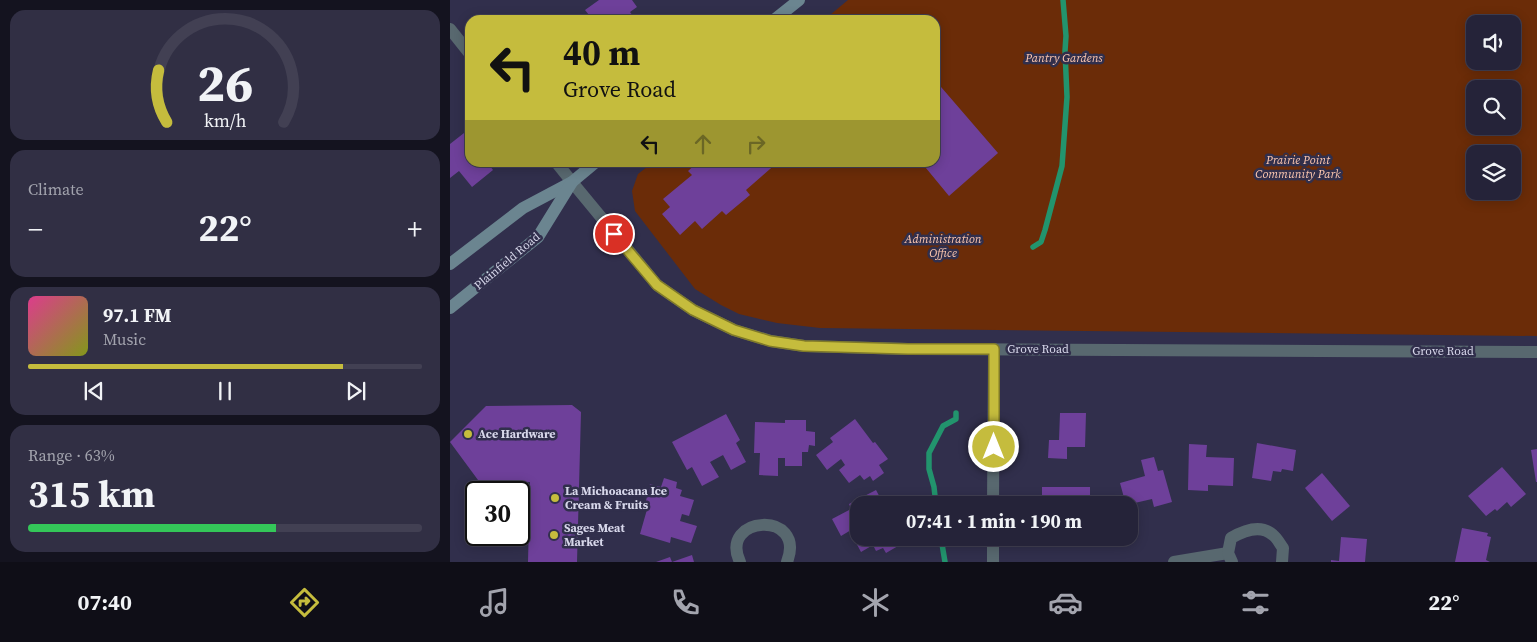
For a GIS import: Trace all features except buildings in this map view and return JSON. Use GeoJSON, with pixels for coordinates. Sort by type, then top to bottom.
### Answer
{"type":"FeatureCollection","features":[{"type":"Feature","properties":{"kind":"main road"},"geometry":{"type":"LineString","coordinates":[[780,15],[798,0]]}},
{"type":"Feature","properties":{"kind":"main road","name":"Plainfield Road"},"geometry":{"type":"LineString","coordinates":[[450,264],[523,208],[572,182],[590,167]]}},
{"type":"Feature","properties":{"kind":"main road","name":"Plainfield Road"},"geometry":{"type":"LineString","coordinates":[[450,308],[538,237],[572,182]]}},
{"type":"Feature","properties":{"kind":"street"},"geometry":{"type":"LineString","coordinates":[[450,29],[465,48]]}},
{"type":"Feature","properties":{"kind":"street","name":"Grove Road"},"geometry":{"type":"LineString","coordinates":[[560,167],[657,285],[693,310],[734,330],[770,341],[804,346],[908,349],[1537,352]]}},
{"type":"Feature","properties":{"kind":"street"},"geometry":{"type":"LineString","coordinates":[[993,496],[994,349]]}},
{"type":"Feature","properties":{"kind":"street"},"geometry":{"type":"LineString","coordinates":[[740,562],[737,548],[739,539],[744,532],[759,524],[767,523],[776,526],[788,538],[790,555],[787,562]]}},
{"type":"Feature","properties":{"kind":"street"},"geometry":{"type":"LineString","coordinates":[[1174,562],[1230,558],[1231,538],[1242,531],[1257,529],[1272,534],[1278,541],[1283,548],[1282,562]]}},
{"type":"Feature","properties":{"kind":"street"},"geometry":{"type":"LineString","coordinates":[[993,546],[993,562]]}},
{"type":"Feature","properties":{"kind":"green space","name":"Prairie Point Community Park"},"geometry":{"type":"Polygon","coordinates":[[[848,0],[1537,0],[1537,336],[820,328],[777,323],[739,314],[695,289],[635,211],[632,191],[638,174],[647,167],[940,167],[940,15],[830,15],[848,0]]]}},
{"type":"Feature","properties":{"kind":"waterway"},"geometry":{"type":"LineString","coordinates":[[1033,247],[1041,242],[1062,166],[1067,97],[1066,36],[1063,0]]}},
{"type":"Feature","properties":{"kind":"waterway"},"geometry":{"type":"LineString","coordinates":[[935,496],[929,469],[929,453],[943,426],[956,419],[956,413]]}},
{"type":"Feature","properties":{"kind":"waterway"},"geometry":{"type":"LineString","coordinates":[[942,546],[945,562]]}},
{"type":"Feature","properties":{"kind":"place","name":"Ace Hardware"},"geometry":{"type":"Point","coordinates":[468,434]}},
{"type":"Feature","properties":{"kind":"place","name":"La Michoacana Ice Cream & Fruits"},"geometry":{"type":"Point","coordinates":[555,498]}},
{"type":"Feature","properties":{"kind":"place","name":"Sages Meat Market"},"geometry":{"type":"Point","coordinates":[554,535]}},
{"type":"Feature","properties":{"kind":"route"},"geometry":{"type":"LineString","coordinates":[[614,234],[657,285],[693,310],[734,330],[770,341],[804,346],[994,349],[994,447]]}},
{"type":"Feature","properties":{"kind":"park label","name":"Pantry Gardens"},"geometry":{"type":"Point","coordinates":[1064,58]}},
{"type":"Feature","properties":{"kind":"park label","name":"Administration Office"},"geometry":{"type":"Point","coordinates":[943,246]}}]}
